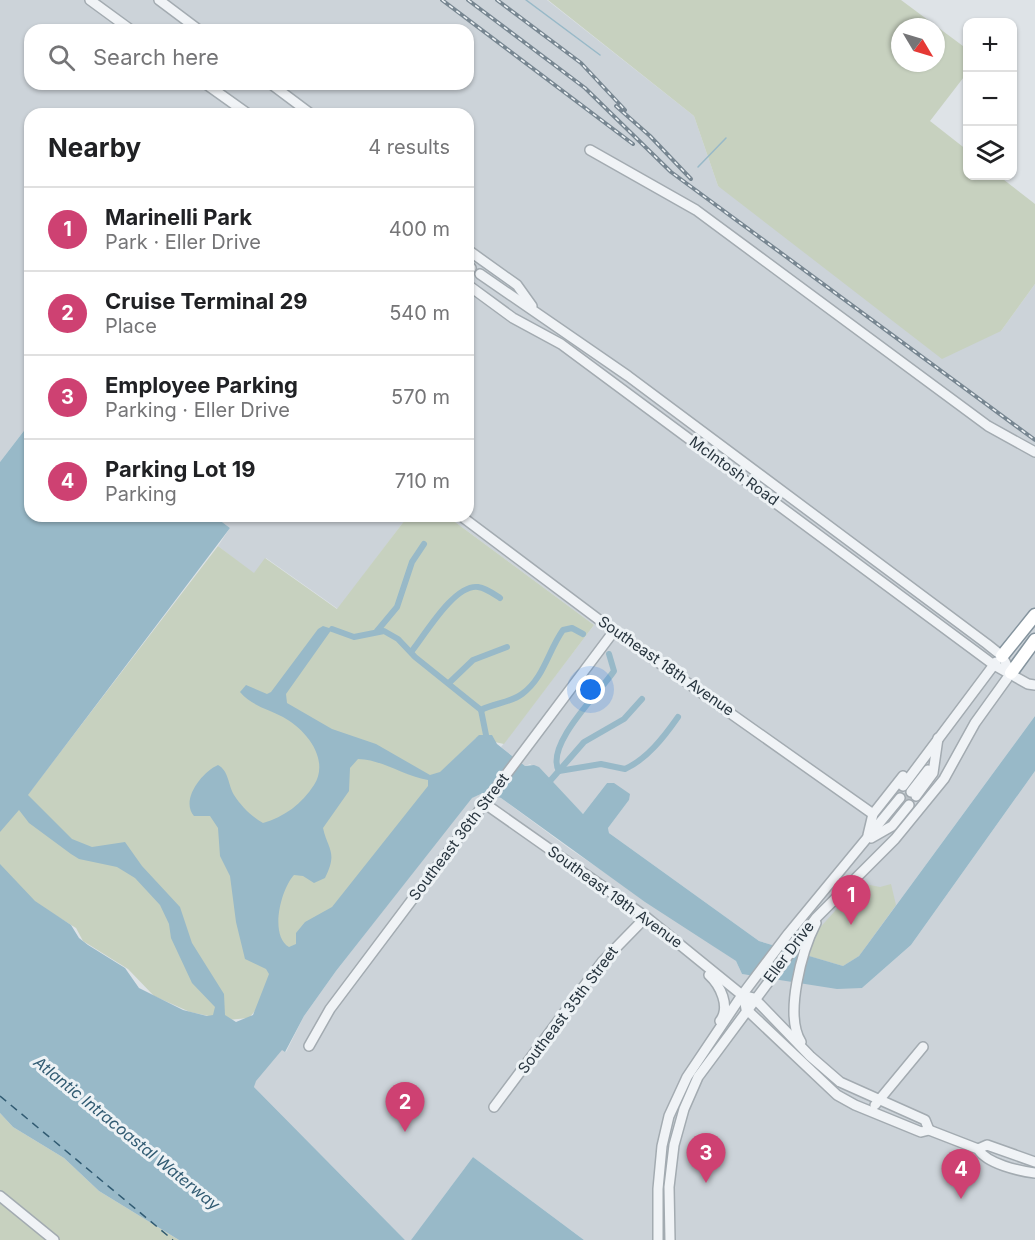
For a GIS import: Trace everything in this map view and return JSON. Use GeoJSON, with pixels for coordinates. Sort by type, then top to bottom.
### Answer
{"type":"FeatureCollection","features":[{"type":"Feature","properties":{"kind":"highway"},"geometry":{"type":"LineString","coordinates":[[998,660],[1035,615]]}},
{"type":"Feature","properties":{"kind":"highway"},"geometry":{"type":"LineString","coordinates":[[1011,673],[1035,640]]}},
{"type":"Feature","properties":{"kind":"street"},"geometry":{"type":"LineString","coordinates":[[90,0],[123,24]]}},
{"type":"Feature","properties":{"kind":"street"},"geometry":{"type":"LineString","coordinates":[[159,0],[191,24]]}},
{"type":"Feature","properties":{"kind":"street"},"geometry":{"type":"LineString","coordinates":[[214,90],[240,108]]}},
{"type":"Feature","properties":{"kind":"street"},"geometry":{"type":"LineString","coordinates":[[278,90],[301,108]]}},
{"type":"Feature","properties":{"kind":"street"},"geometry":{"type":"LineString","coordinates":[[590,150],[672,194],[696,210],[988,426],[1035,453]]}},
{"type":"Feature","properties":{"kind":"street","name":"McIntosh Road"},"geometry":{"type":"LineString","coordinates":[[474,254],[517,285],[537,312]]}},
{"type":"Feature","properties":{"kind":"street","name":"McIntosh Road"},"geometry":{"type":"LineString","coordinates":[[480,274],[646,389],[998,660]]}},
{"type":"Feature","properties":{"kind":"street","name":"McIntosh Road"},"geometry":{"type":"LineString","coordinates":[[474,289],[513,318],[561,344],[998,660]]}},
{"type":"Feature","properties":{"kind":"street"},"geometry":{"type":"LineString","coordinates":[[621,388],[627,385],[646,389]]}},
{"type":"Feature","properties":{"kind":"street","name":"Southeast 18th Avenue"},"geometry":{"type":"LineString","coordinates":[[469,522],[614,631],[873,814]]}},
{"type":"Feature","properties":{"kind":"street","name":"Southeast 36th Street"},"geometry":{"type":"LineString","coordinates":[[309,1046],[330,1009],[614,631]]}},
{"type":"Feature","properties":{"kind":"street"},"geometry":{"type":"LineString","coordinates":[[998,660],[1011,673],[1028,684],[1035,684]]}},
{"type":"Feature","properties":{"kind":"street","name":"Eller Drive"},"geometry":{"type":"LineString","coordinates":[[866,840],[873,814],[998,660]]}},
{"type":"Feature","properties":{"kind":"street","name":"Eller Drive"},"geometry":{"type":"LineString","coordinates":[[670,1240],[669,1187],[678,1124],[698,1077],[754,998],[826,905],[901,833],[944,779],[975,723],[1011,673]]}},
{"type":"Feature","properties":{"kind":"street","name":"Eller Drive"},"geometry":{"type":"LineString","coordinates":[[909,791],[938,736]]}},
{"type":"Feature","properties":{"kind":"street","name":"Southeast 19th Avenue"},"geometry":{"type":"LineString","coordinates":[[486,800],[646,917],[742,995],[754,998]]}},
{"type":"Feature","properties":{"kind":"street","name":"Eller Drive"},"geometry":{"type":"LineString","coordinates":[[658,1240],[659,1168],[666,1125],[687,1077],[742,995],[788,934],[823,889],[866,840],[902,800],[892,826],[866,840]]}},
{"type":"Feature","properties":{"kind":"street"},"geometry":{"type":"LineString","coordinates":[[892,826],[901,833]]}},
{"type":"Feature","properties":{"kind":"street"},"geometry":{"type":"LineString","coordinates":[[810,1056],[794,1026],[793,1010],[812,932],[826,905],[823,889]]}},
{"type":"Feature","properties":{"kind":"street","name":"Southeast 35th Street"},"geometry":{"type":"LineString","coordinates":[[494,1107],[602,963],[646,917]]}},
{"type":"Feature","properties":{"kind":"street"},"geometry":{"type":"LineString","coordinates":[[656,925],[659,934],[714,980],[721,990],[724,1017],[711,1033],[704,1051]]}},
{"type":"Feature","properties":{"kind":"street"},"geometry":{"type":"LineString","coordinates":[[742,995],[746,1009],[828,1088],[870,1112],[921,1132],[929,1130],[978,1149],[982,1156],[1035,1173]]}},
{"type":"Feature","properties":{"kind":"street"},"geometry":{"type":"LineString","coordinates":[[754,998],[810,1056],[840,1082],[925,1120],[929,1130]]}},
{"type":"Feature","properties":{"kind":"street"},"geometry":{"type":"LineString","coordinates":[[870,1112],[924,1047]]}},
{"type":"Feature","properties":{"kind":"street"},"geometry":{"type":"LineString","coordinates":[[978,1149],[987,1145],[1035,1162]]}},
{"type":"Feature","properties":{"kind":"street"},"geometry":{"type":"LineString","coordinates":[[0,1196],[54,1240]]}},
{"type":"Feature","properties":{"kind":"shaded area"},"geometry":{"type":"Polygon","coordinates":[[[0,0],[547,0],[694,116],[718,186],[1001,331],[1035,284],[1035,716],[859,956],[843,966],[759,941],[609,833],[608,828],[629,800],[607,783],[583,814],[545,775],[530,764],[525,766],[501,747],[594,625],[455,522],[474,522],[474,108],[24,108],[24,431],[0,462],[0,0]]]}},
{"type":"Feature","properties":{"kind":"shaded area"},"geometry":{"type":"Polygon","coordinates":[[[222,522],[403,522],[338,609],[266,558],[254,574],[218,546],[230,528],[222,522]]]}},
{"type":"Feature","properties":{"kind":"shaded area"},"geometry":{"type":"Polygon","coordinates":[[[1035,771],[1035,1240],[584,1240],[473,1157],[411,1240],[405,1240],[254,1087],[255,1081],[282,1049],[286,1052],[304,1016],[336,971],[471,798],[483,793],[501,798],[570,849],[736,961],[742,974],[862,988],[911,945],[1035,771]]]}},
{"type":"Feature","properties":{"kind":"green space"},"geometry":{"type":"Polygon","coordinates":[[[548,0],[901,0],[925,18],[891,18],[891,72],[945,72],[945,33],[963,46],[963,78],[930,121],[963,147],[963,180],[1004,180],[1035,204],[1035,284],[1001,331],[942,359],[718,186],[694,116],[548,0]]]}},
{"type":"Feature","properties":{"kind":"green space"},"geometry":{"type":"Polygon","coordinates":[[[403,522],[455,522],[594,625],[504,744],[476,738],[445,768],[289,971],[249,1018],[227,1020],[190,1012],[154,996],[128,969],[83,941],[76,928],[29,899],[0,867],[0,831],[218,546],[254,573],[265,558],[337,609],[403,522]]]}},
{"type":"Feature","properties":{"kind":"green space"},"geometry":{"type":"Polygon","coordinates":[[[860,883],[880,887],[891,884],[896,905],[859,956],[843,966],[809,956],[817,931],[860,883]]]}},
{"type":"Feature","properties":{"kind":"green space"},"geometry":{"type":"Polygon","coordinates":[[[0,1113],[13,1127],[64,1158],[99,1191],[179,1240],[0,1240],[0,1113]]]}},
{"type":"Feature","properties":{"kind":"water","name":"Atlantic Intracoastal Waterway"},"geometry":{"type":"Polygon","coordinates":[[[24,431],[24,522],[222,522],[230,528],[28,795],[72,839],[92,847],[125,842],[142,866],[180,907],[192,943],[224,994],[225,1015],[236,1022],[253,1015],[269,974],[266,969],[245,959],[236,922],[230,876],[220,856],[218,828],[210,816],[194,816],[190,810],[191,795],[200,780],[218,765],[224,771],[240,803],[263,823],[292,809],[309,792],[318,775],[319,766],[314,746],[292,723],[255,704],[240,692],[246,685],[267,694],[271,692],[318,629],[323,626],[332,629],[286,694],[287,703],[332,729],[376,744],[430,775],[440,772],[479,735],[492,735],[497,744],[525,766],[539,767],[583,814],[607,783],[614,783],[630,794],[629,800],[608,828],[609,833],[759,941],[843,966],[859,956],[1035,716],[1035,771],[911,945],[862,988],[837,989],[742,974],[736,961],[645,902],[501,798],[483,793],[472,798],[336,971],[304,1016],[285,1052],[282,1050],[256,1081],[254,1087],[405,1240],[179,1240],[99,1191],[64,1158],[13,1127],[0,1113],[0,864],[35,901],[71,925],[79,938],[125,968],[139,988],[183,1010],[207,1016],[213,1015],[215,1007],[192,983],[171,938],[169,924],[160,905],[135,878],[117,867],[79,859],[29,823],[19,810],[0,832],[0,462],[24,431]],[[358,759],[350,768],[349,791],[323,828],[331,852],[331,862],[325,878],[314,883],[303,876],[294,875],[289,882],[281,901],[278,923],[283,941],[289,947],[296,944],[296,933],[305,922],[332,907],[428,786],[428,780],[385,765],[358,759]]]}},
{"type":"Feature","properties":{"kind":"water"},"geometry":{"type":"Polygon","coordinates":[[[473,1157],[584,1240],[411,1240],[473,1157]]]}},
{"type":"Feature","properties":{"kind":"waterway"},"geometry":{"type":"LineString","coordinates":[[526,0],[600,55]]}},
{"type":"Feature","properties":{"kind":"waterway"},"geometry":{"type":"LineString","coordinates":[[698,167],[726,138]]}},
{"type":"Feature","properties":{"kind":"waterway"},"geometry":{"type":"LineString","coordinates":[[377,631],[397,607],[412,562],[424,544]]}},
{"type":"Feature","properties":{"kind":"waterway"},"geometry":{"type":"LineString","coordinates":[[411,652],[441,612],[459,594],[469,588],[478,587],[500,598]]}},
{"type":"Feature","properties":{"kind":"waterway"},"geometry":{"type":"LineString","coordinates":[[481,710],[512,699],[529,688],[541,672],[563,630],[572,628],[583,634]]}},
{"type":"Feature","properties":{"kind":"waterway"},"geometry":{"type":"LineString","coordinates":[[332,629],[354,637],[384,631],[398,639],[415,657],[481,710],[486,735]]}},
{"type":"Feature","properties":{"kind":"waterway"},"geometry":{"type":"LineString","coordinates":[[450,682],[473,660],[507,647]]}},
{"type":"Feature","properties":{"kind":"waterway"},"geometry":{"type":"LineString","coordinates":[[609,654],[614,671],[566,733],[559,747],[557,760],[559,771],[601,764],[625,769],[648,753],[678,717]]}},
{"type":"Feature","properties":{"kind":"waterway"},"geometry":{"type":"LineString","coordinates":[[550,781],[584,742],[624,719],[642,699]]}},
{"type":"Feature","properties":{"kind":"ferry route"},"geometry":{"type":"LineString","coordinates":[[0,1096],[173,1240]]}},
{"type":"Feature","properties":{"kind":"tunnel"},"geometry":{"type":"LineString","coordinates":[[895,794],[903,786]]}},
{"type":"Feature","properties":{"kind":"tunnel"},"geometry":{"type":"LineString","coordinates":[[904,801],[911,792]]}},
{"type":"Feature","properties":{"kind":"railway"},"geometry":{"type":"LineString","coordinates":[[442,0],[474,24]]}},
{"type":"Feature","properties":{"kind":"railway"},"geometry":{"type":"LineString","coordinates":[[468,0],[585,88],[671,172],[1035,440]]}},
{"type":"Feature","properties":{"kind":"railway"},"geometry":{"type":"LineString","coordinates":[[497,0],[581,63],[625,110]]}},
{"type":"Feature","properties":{"kind":"railway"},"geometry":{"type":"LineString","coordinates":[[474,24],[633,144]]}},
{"type":"Feature","properties":{"kind":"railway"},"geometry":{"type":"LineString","coordinates":[[616,106],[650,136],[691,179]]}},
{"type":"Feature","properties":{"kind":"place","name":"Marinelli Park"},"geometry":{"type":"Point","coordinates":[851,925]}},
{"type":"Feature","properties":{"kind":"place","name":"Cruise Terminal 29"},"geometry":{"type":"Point","coordinates":[405,1132]}},
{"type":"Feature","properties":{"kind":"place","name":"Employee Parking"},"geometry":{"type":"Point","coordinates":[706,1183]}},
{"type":"Feature","properties":{"kind":"place","name":"Parking Lot 19"},"geometry":{"type":"Point","coordinates":[961,1199]}}]}
